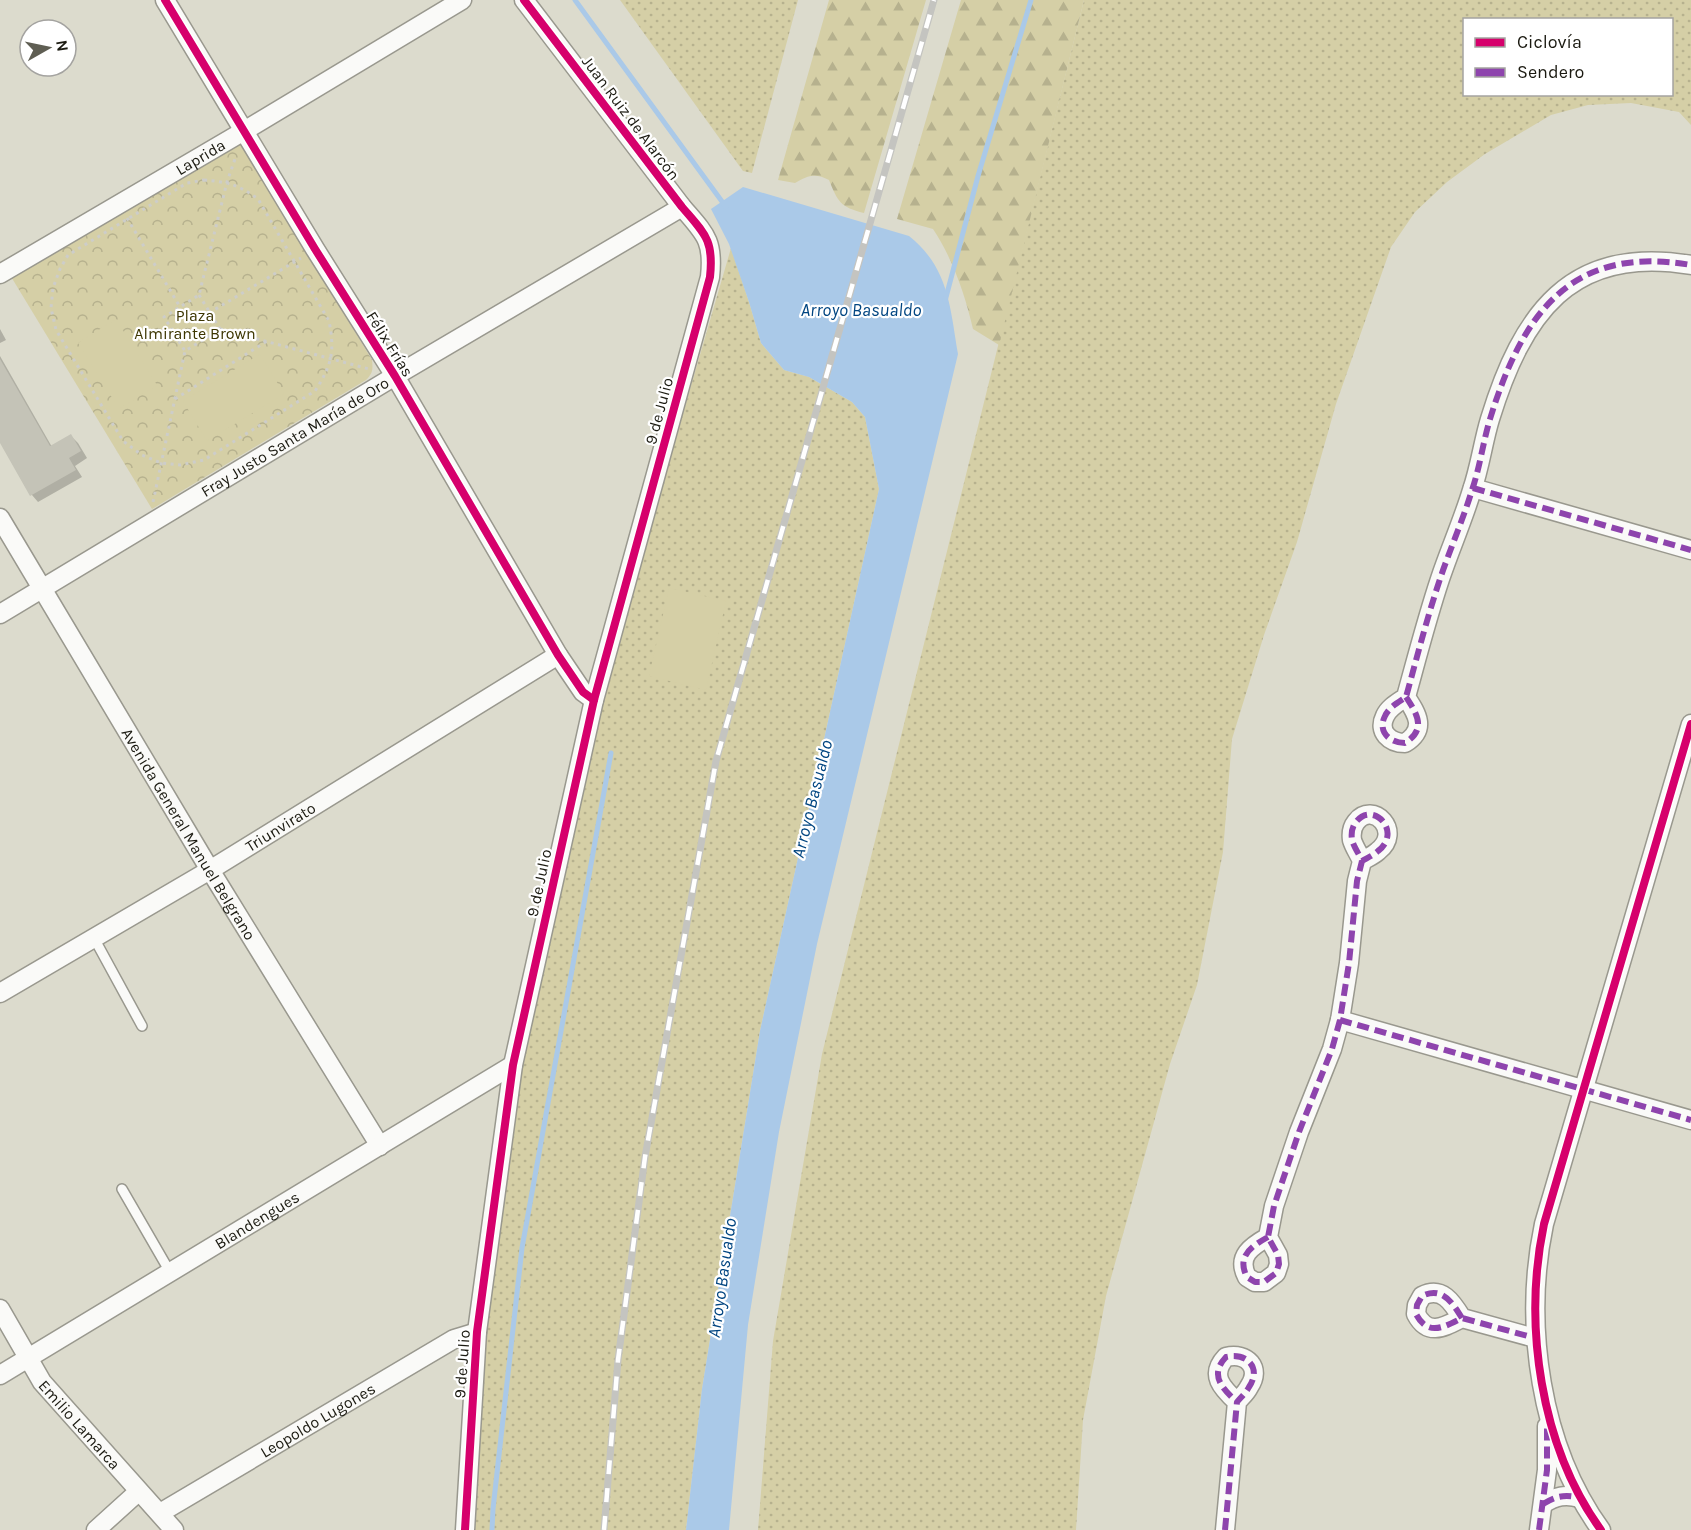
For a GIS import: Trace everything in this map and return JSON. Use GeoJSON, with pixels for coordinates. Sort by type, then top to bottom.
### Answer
{"type":"FeatureCollection","features":[{"type":"Feature","properties":{"kind":"street","name":"Félix Frías"},"geometry":{"type":"LineString","coordinates":[[165,0],[315,249],[395,376],[558,655],[583,692],[594,700]]}},
{"type":"Feature","properties":{"kind":"street","name":"Laprida"},"geometry":{"type":"LineString","coordinates":[[0,274],[124,212],[244,131],[462,0]]}},
{"type":"Feature","properties":{"kind":"street","name":"Juan Ruiz de Alarcón"},"geometry":{"type":"LineString","coordinates":[[524,0],[705,234],[713,255]]}},
{"type":"Feature","properties":{"kind":"street","name":"Fray Justo Santa María de Oro"},"geometry":{"type":"LineString","coordinates":[[0,615],[395,376],[682,207]]}},
{"type":"Feature","properties":{"kind":"street","name":"9 de Julio"},"geometry":{"type":"LineString","coordinates":[[465,1530],[477,1332],[513,1065],[594,700],[711,277],[713,255]]}},
{"type":"Feature","properties":{"kind":"street"},"geometry":{"type":"LineString","coordinates":[[1407,697],[1424,630],[1473,488],[1504,378],[1515,352],[1540,312],[1572,283],[1610,265],[1633,261],[1657,261],[1691,265]]}},
{"type":"Feature","properties":{"kind":"street"},"geometry":{"type":"LineString","coordinates":[[1473,488],[1691,550]]}},
{"type":"Feature","properties":{"kind":"street","name":"Avenida General Manuel Belgrano"},"geometry":{"type":"LineString","coordinates":[[0,518],[210,870],[380,1146]]}},
{"type":"Feature","properties":{"kind":"street","name":"Triunvirato"},"geometry":{"type":"LineString","coordinates":[[0,993],[210,870],[558,655]]}},
{"type":"Feature","properties":{"kind":"street"},"geometry":{"type":"LineString","coordinates":[[1601,1530],[1580,1498],[1563,1460],[1547,1406],[1535,1338],[1535,1285],[1538,1252],[1544,1224],[1691,724]]}},
{"type":"Feature","properties":{"kind":"street"},"geometry":{"type":"LineString","coordinates":[[1268,1237],[1283,1176],[1332,1049],[1340,1020],[1350,963],[1357,881],[1362,861]]}},
{"type":"Feature","properties":{"kind":"street"},"geometry":{"type":"LineString","coordinates":[[1340,1020],[1691,1120]]}},
{"type":"Feature","properties":{"kind":"street","name":"Blandengues"},"geometry":{"type":"LineString","coordinates":[[0,1376],[513,1065]]}},
{"type":"Feature","properties":{"kind":"street","name":"Emilio Lamarca"},"geometry":{"type":"LineString","coordinates":[[0,1309],[42,1382],[174,1530]]}},
{"type":"Feature","properties":{"kind":"street"},"geometry":{"type":"LineString","coordinates":[[1462,1318],[1535,1338]]}},
{"type":"Feature","properties":{"kind":"street","name":"Leopoldo Lugones"},"geometry":{"type":"LineString","coordinates":[[160,1513],[454,1340],[477,1332]]}},
{"type":"Feature","properties":{"kind":"street"},"geometry":{"type":"LineString","coordinates":[[1225,1530],[1236,1402]]}},
{"type":"Feature","properties":{"kind":"street"},"geometry":{"type":"LineString","coordinates":[[1539,1530],[1547,1470],[1547,1406]]}},
{"type":"Feature","properties":{"kind":"street"},"geometry":{"type":"LineString","coordinates":[[96,1530],[138,1492]]}},
{"type":"Feature","properties":{"kind":"street"},"geometry":{"type":"LineString","coordinates":[[1543,1504],[1563,1495],[1580,1498]]}},
{"type":"Feature","properties":{"kind":"lane"},"geometry":{"type":"LineString","coordinates":[[94,938],[142,1026]]}},
{"type":"Feature","properties":{"kind":"lane"},"geometry":{"type":"LineString","coordinates":[[122,1189],[170,1272]]}},
{"type":"Feature","properties":{"kind":"path"},"geometry":{"type":"LineString","coordinates":[[244,131],[227,182],[199,295],[209,313],[220,329],[395,376]]}},
{"type":"Feature","properties":{"kind":"path"},"geometry":{"type":"LineString","coordinates":[[204,180],[227,182],[244,189],[258,199],[329,321],[333,344],[332,358],[326,374],[315,391],[204,460],[180,465],[161,463],[142,455],[123,441],[56,330],[51,308],[52,288],[68,255],[124,212],[187,183],[204,180]]}},
{"type":"Feature","properties":{"kind":"path"},"geometry":{"type":"LineString","coordinates":[[124,212],[180,307]]}},
{"type":"Feature","properties":{"kind":"path"},"geometry":{"type":"LineString","coordinates":[[209,313],[315,249]]}},
{"type":"Feature","properties":{"kind":"path"},"geometry":{"type":"LineString","coordinates":[[149,524],[185,351],[164,317],[199,295]]}},
{"type":"Feature","properties":{"kind":"path"},"geometry":{"type":"LineString","coordinates":[[185,351],[220,329]]}},
{"type":"Feature","properties":{"kind":"path"},"geometry":{"type":"LineString","coordinates":[[175,399],[267,341]]}},
{"type":"Feature","properties":{"kind":"green space"},"geometry":{"type":"Polygon","coordinates":[[[620,0],[798,0],[752,173],[743,171],[620,0]]]}},
{"type":"Feature","properties":{"kind":"green space"},"geometry":{"type":"Polygon","coordinates":[[[829,0],[926,0],[864,213],[845,206],[835,194],[829,180],[820,176],[804,178],[795,183],[778,180],[829,0]]]}},
{"type":"Feature","properties":{"kind":"green space"},"geometry":{"type":"Polygon","coordinates":[[[961,0],[1084,0],[999,345],[973,329],[947,252],[933,229],[897,219],[961,0]]]}},
{"type":"Feature","properties":{"kind":"green space"},"geometry":{"type":"Polygon","coordinates":[[[1084,0],[1691,0],[1691,125],[1679,112],[1631,103],[1588,105],[1551,115],[1485,154],[1447,182],[1415,212],[1391,247],[1336,404],[1297,542],[1264,635],[1232,739],[1223,852],[1197,985],[1170,1064],[1106,1296],[1083,1420],[1076,1530],[758,1530],[773,1341],[822,1054],[1084,0]]]}},
{"type":"Feature","properties":{"kind":"green space","name":"Plaza Almirante Brown"},"geometry":{"type":"Polygon","coordinates":[[[239,143],[244,147],[372,360],[372,371],[366,380],[152,509],[10,275],[239,143]]]}},
{"type":"Feature","properties":{"kind":"green space"},"geometry":{"type":"Polygon","coordinates":[[[731,248],[761,343],[784,370],[809,377],[852,402],[865,417],[879,489],[760,1031],[702,1389],[686,1530],[474,1530],[488,1315],[523,1064],[593,724],[731,248]]]}},
{"type":"Feature","properties":{"kind":"green space"},"geometry":{"type":"Polygon","coordinates":[[[116,319],[157,385],[119,409],[78,343],[116,319]]]}},
{"type":"Feature","properties":{"kind":"green space"},"geometry":{"type":"Polygon","coordinates":[[[260,354],[284,394],[207,441],[183,401],[260,354]]]}},
{"type":"Feature","properties":{"kind":"green space"},"geometry":{"type":"Polygon","coordinates":[[[669,588],[726,601],[706,690],[649,676],[669,588]]]}},
{"type":"Feature","properties":{"kind":"water","name":"Arroyo Basualdo"},"geometry":{"type":"Polygon","coordinates":[[[743,187],[909,236],[932,261],[946,289],[958,354],[817,944],[779,1132],[748,1325],[729,1530],[686,1530],[702,1389],[760,1031],[879,489],[865,417],[852,402],[809,377],[784,370],[761,343],[729,244],[711,209],[743,187]]]}},
{"type":"Feature","properties":{"kind":"building"},"geometry":{"type":"Polygon","coordinates":[[[0,359],[50,446],[71,434],[81,451],[69,458],[76,470],[30,496],[0,443],[0,359]]]}},
{"type":"Feature","properties":{"kind":"waterway","name":"Arroyo Basualdo"},"geometry":{"type":"LineString","coordinates":[[575,0],[726,207]]}},
{"type":"Feature","properties":{"kind":"waterway"},"geometry":{"type":"LineString","coordinates":[[945,301],[978,176],[1031,0]]}},
{"type":"Feature","properties":{"kind":"waterway"},"geometry":{"type":"LineString","coordinates":[[492,1530],[522,1248],[611,753]]}},
{"type":"Feature","properties":{"kind":"railway"},"geometry":{"type":"LineString","coordinates":[[604,1530],[618,1360],[645,1157],[716,761],[934,0]]}},
{"type":"Feature","properties":{"kind":"marked path"},"geometry":{"type":"LineString","coordinates":[[1406,697],[1414,709],[1418,727],[1412,738],[1405,743],[1394,741],[1386,736],[1383,722],[1389,710],[1406,697],[1435,594],[1475,481],[1490,419],[1518,348],[1536,319],[1557,295],[1583,277],[1613,266],[1649,261],[1691,265]]}},
{"type":"Feature","properties":{"kind":"marked path"},"geometry":{"type":"LineString","coordinates":[[1473,488],[1691,550]]}},
{"type":"Feature","properties":{"kind":"marked path"},"geometry":{"type":"LineString","coordinates":[[1268,1237],[1247,1252],[1243,1263],[1247,1277],[1255,1282],[1264,1282],[1276,1273],[1279,1264],[1278,1255],[1268,1237],[1274,1206],[1299,1132],[1332,1049],[1340,1020],[1349,963],[1357,881],[1362,861],[1353,843],[1352,833],[1356,822],[1363,816],[1377,816],[1383,821],[1388,835],[1378,851],[1362,861]]}},
{"type":"Feature","properties":{"kind":"marked path"},"geometry":{"type":"LineString","coordinates":[[1340,1020],[1691,1120]]}},
{"type":"Feature","properties":{"kind":"marked path"},"geometry":{"type":"LineString","coordinates":[[1462,1318],[1450,1301],[1441,1294],[1429,1293],[1422,1296],[1417,1305],[1416,1314],[1426,1326],[1431,1328],[1443,1327],[1462,1318],[1535,1338]]}},
{"type":"Feature","properties":{"kind":"marked path"},"geometry":{"type":"LineString","coordinates":[[1225,1530],[1237,1402],[1248,1389],[1254,1374],[1253,1368],[1246,1359],[1226,1357],[1218,1370],[1218,1375],[1222,1386],[1237,1402]]}},
{"type":"Feature","properties":{"kind":"marked path"},"geometry":{"type":"LineString","coordinates":[[1539,1530],[1547,1470],[1547,1427]]}},
{"type":"Feature","properties":{"kind":"marked path"},"geometry":{"type":"LineString","coordinates":[[1543,1504],[1561,1496],[1580,1498]]}},
{"type":"Feature","properties":{"kind":"cycle path"},"geometry":{"type":"LineString","coordinates":[[165,0],[315,249],[395,376],[558,655],[583,692],[594,700]]}},
{"type":"Feature","properties":{"kind":"cycle path"},"geometry":{"type":"LineString","coordinates":[[465,1530],[477,1332],[513,1065],[594,700],[710,277],[711,264],[709,246],[702,231],[524,0]]}},
{"type":"Feature","properties":{"kind":"cycle path"},"geometry":{"type":"LineString","coordinates":[[1601,1530],[1580,1497],[1563,1461],[1551,1423],[1542,1383],[1537,1343],[1535,1302],[1538,1262],[1544,1224],[1691,724]]}}]}
